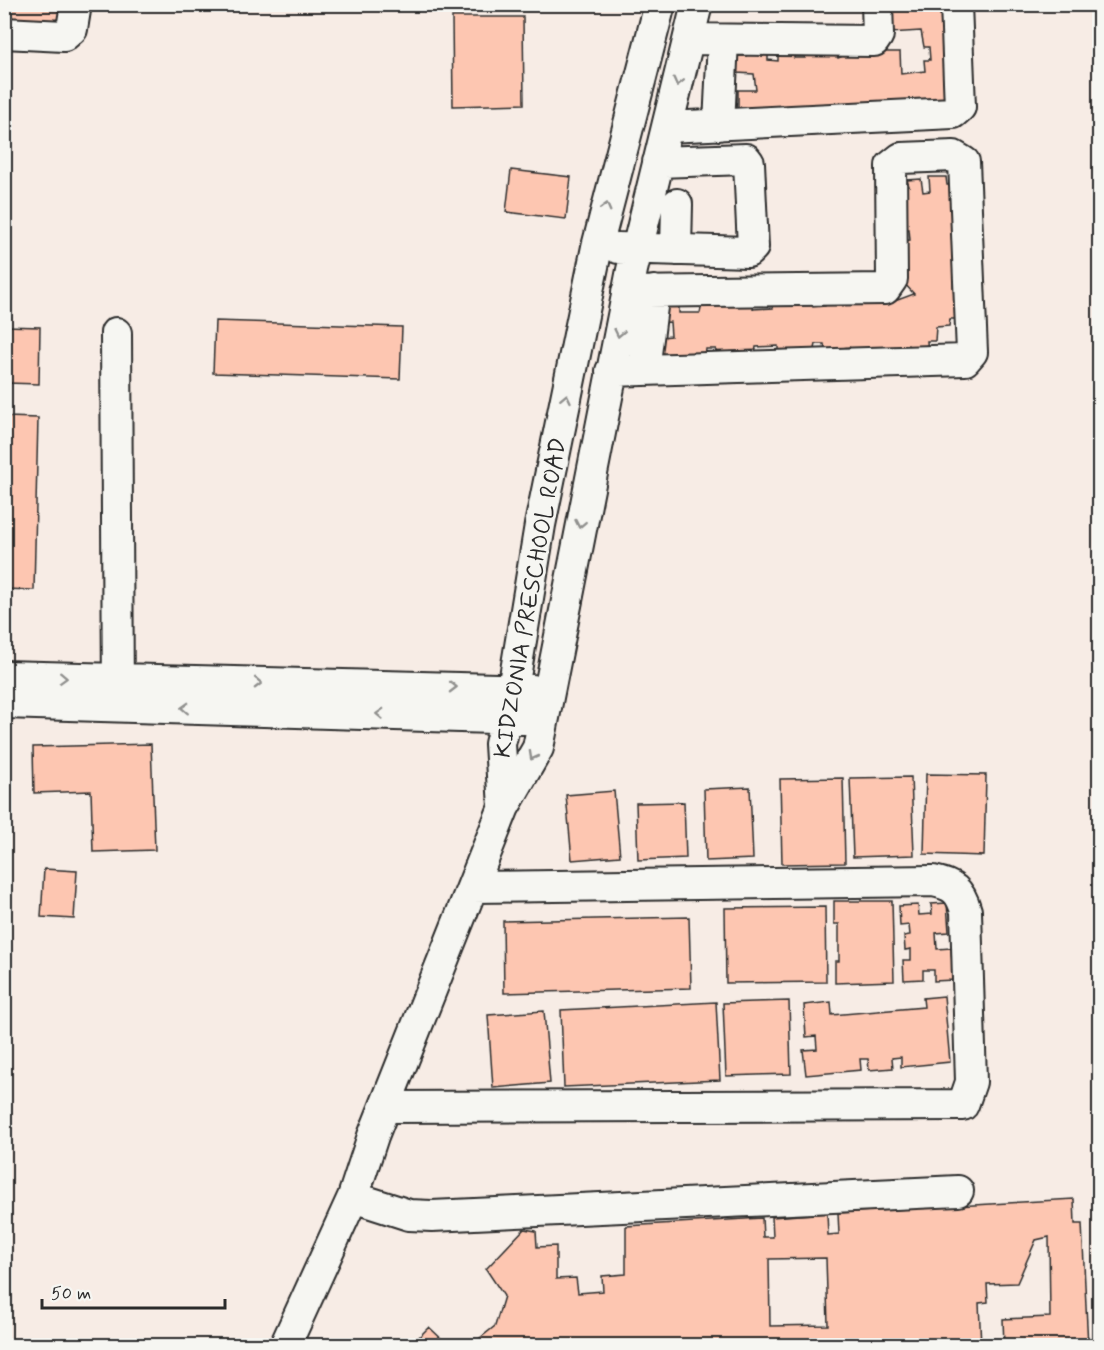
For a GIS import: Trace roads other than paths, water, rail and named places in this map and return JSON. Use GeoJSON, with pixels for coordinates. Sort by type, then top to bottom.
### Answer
{"type":"FeatureCollection","features":[{"type":"Feature","properties":{"kind":"street"},"geometry":{"type":"LineString","coordinates":[[4,33],[64,36],[72,29],[76,4]]}},
{"type":"Feature","properties":{"kind":"street","name":"KIDZONIA PRESCHOOL ROAD"},"geometry":{"type":"LineString","coordinates":[[504,807],[500,744],[513,689],[540,525],[597,247],[660,4]]}},
{"type":"Feature","properties":{"kind":"street","name":"KIDZONIA PRESCHOOL ROAD"},"geometry":{"type":"LineString","coordinates":[[504,807],[538,748],[611,371],[640,291],[636,250],[697,4]]}},
{"type":"Feature","properties":{"kind":"street"},"geometry":{"type":"LineString","coordinates":[[689,39],[874,41],[878,35],[877,4]]}},
{"type":"Feature","properties":{"kind":"street"},"geometry":{"type":"LineString","coordinates":[[667,127],[953,113],[960,107],[956,4]]}},
{"type":"Feature","properties":{"kind":"street"},"geometry":{"type":"LineString","coordinates":[[719,125],[723,40]]}},
{"type":"Feature","properties":{"kind":"street"},"geometry":{"type":"LineString","coordinates":[[611,371],[644,370],[965,360],[972,352],[964,162],[954,156],[901,158],[891,166],[892,279],[885,289],[640,291],[644,370]]}},
{"type":"Feature","properties":{"kind":"street"},"geometry":{"type":"LineString","coordinates":[[597,247],[748,252],[753,247],[749,163],[746,159],[658,162]]}},
{"type":"Feature","properties":{"kind":"street"},"geometry":{"type":"LineString","coordinates":[[676,250],[677,204]]}},
{"type":"Feature","properties":{"kind":"street"},"geometry":{"type":"LineString","coordinates":[[116,333],[118,693]]}},
{"type":"Feature","properties":{"kind":"street"},"geometry":{"type":"LineString","coordinates":[[17,690],[118,693],[544,719]]}},
{"type":"Feature","properties":{"kind":"street"},"geometry":{"type":"LineString","coordinates":[[118,693],[550,690]]}},
{"type":"Feature","properties":{"kind":"street"},"geometry":{"type":"LineString","coordinates":[[285,1346],[357,1188],[373,1136],[504,807]]}},
{"type":"Feature","properties":{"kind":"street"},"geometry":{"type":"LineString","coordinates":[[385,1107],[963,1105],[971,1082],[966,911],[961,894],[950,884],[933,881],[473,887]]}},
{"type":"Feature","properties":{"kind":"street"},"geometry":{"type":"LineString","coordinates":[[357,1188],[409,1215],[432,1216],[958,1191]]}}]}
